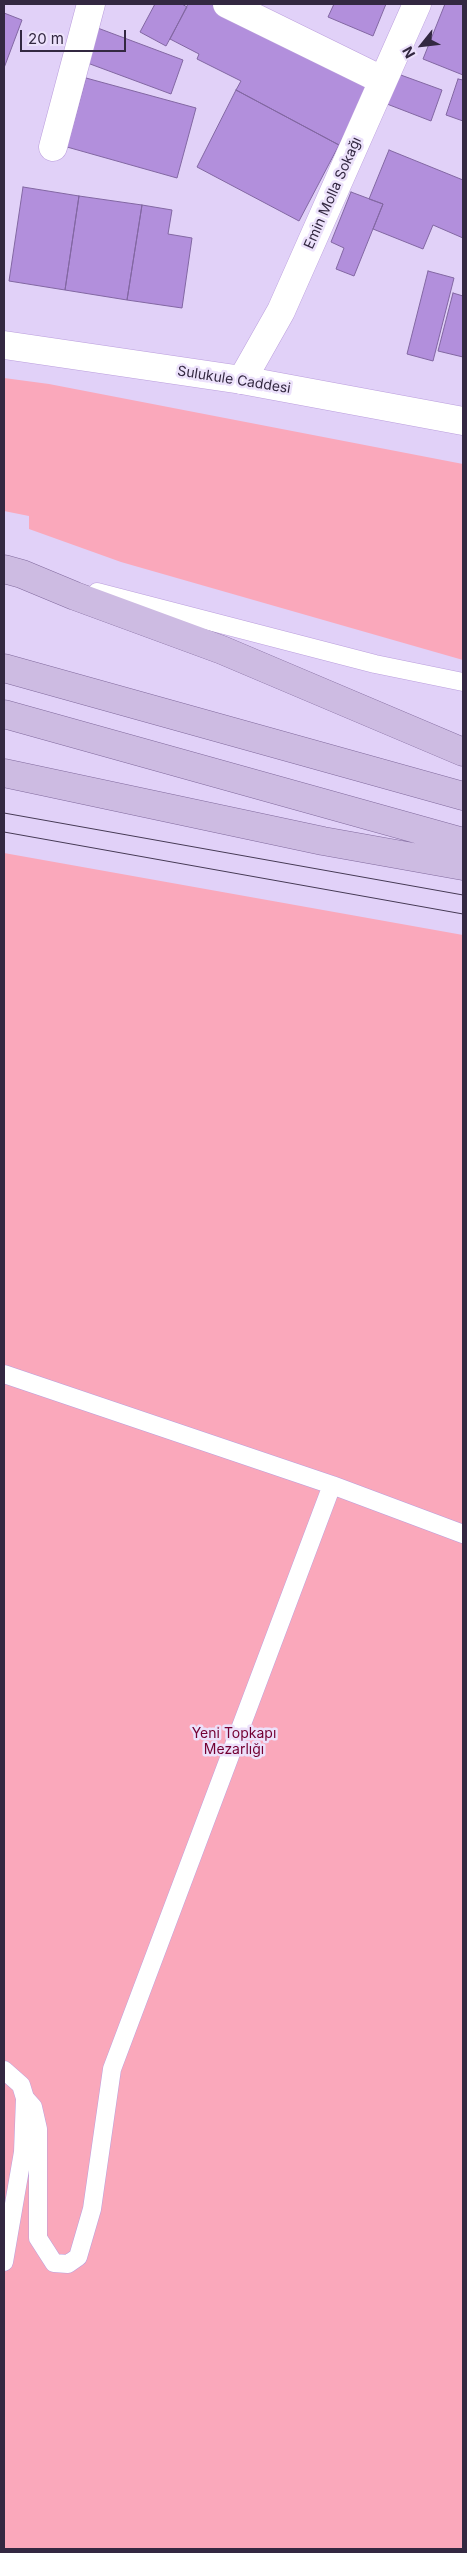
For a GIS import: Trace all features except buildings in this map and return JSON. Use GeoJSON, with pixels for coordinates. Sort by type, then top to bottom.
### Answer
{"type":"FeatureCollection","features":[{"type":"Feature","properties":{"kind":"main road"},"geometry":{"type":"LineString","coordinates":[[13,571],[222,650],[463,752]]}},
{"type":"Feature","properties":{"kind":"main road"},"geometry":{"type":"LineString","coordinates":[[4,668],[463,796]]}},
{"type":"Feature","properties":{"kind":"main road"},"geometry":{"type":"LineString","coordinates":[[4,714],[463,842]]}},
{"type":"Feature","properties":{"kind":"main road"},"geometry":{"type":"LineString","coordinates":[[4,773],[295,835],[463,866]]}},
{"type":"Feature","properties":{"kind":"street"},"geometry":{"type":"LineString","coordinates":[[53,147],[91,4]]}},
{"type":"Feature","properties":{"kind":"street"},"geometry":{"type":"LineString","coordinates":[[227,4],[382,80]]}},
{"type":"Feature","properties":{"kind":"street","name":"Emin Molla Sokağı"},"geometry":{"type":"LineString","coordinates":[[242,380],[281,311],[417,4]]}},
{"type":"Feature","properties":{"kind":"street","name":"Sulukule Caddesi"},"geometry":{"type":"LineString","coordinates":[[4,345],[242,380],[463,421]]}},
{"type":"Feature","properties":{"kind":"lane"},"geometry":{"type":"LineString","coordinates":[[13,571],[375,664],[463,682]]}},
{"type":"Feature","properties":{"kind":"lane"},"geometry":{"type":"LineString","coordinates":[[4,1374],[332,1485],[463,1534]]}},
{"type":"Feature","properties":{"kind":"lane"},"geometry":{"type":"LineString","coordinates":[[25,2098],[33,2106],[38,2129],[38,2238],[54,2263],[68,2264],[78,2257],[92,2209],[112,2069],[332,1485]]}},
{"type":"Feature","properties":{"kind":"lane"},"geometry":{"type":"LineString","coordinates":[[4,2070],[21,2085],[25,2098],[23,2152],[4,2262]]}},
{"type":"Feature","properties":{"kind":"green space"},"geometry":{"type":"Polygon","coordinates":[[[4,378],[49,384],[463,464],[463,660],[121,562],[29,529],[29,516],[4,511],[4,378]]]}},
{"type":"Feature","properties":{"kind":"green space","name":"Yeni Topkapı Mezarlığı"},"geometry":{"type":"Polygon","coordinates":[[[4,853],[463,935],[463,2549],[4,2549],[4,853]]]}},
{"type":"Feature","properties":{"kind":"tram line"},"geometry":{"type":"LineString","coordinates":[[4,813],[463,895]]}},
{"type":"Feature","properties":{"kind":"tram line"},"geometry":{"type":"LineString","coordinates":[[4,832],[463,914]]}}]}
